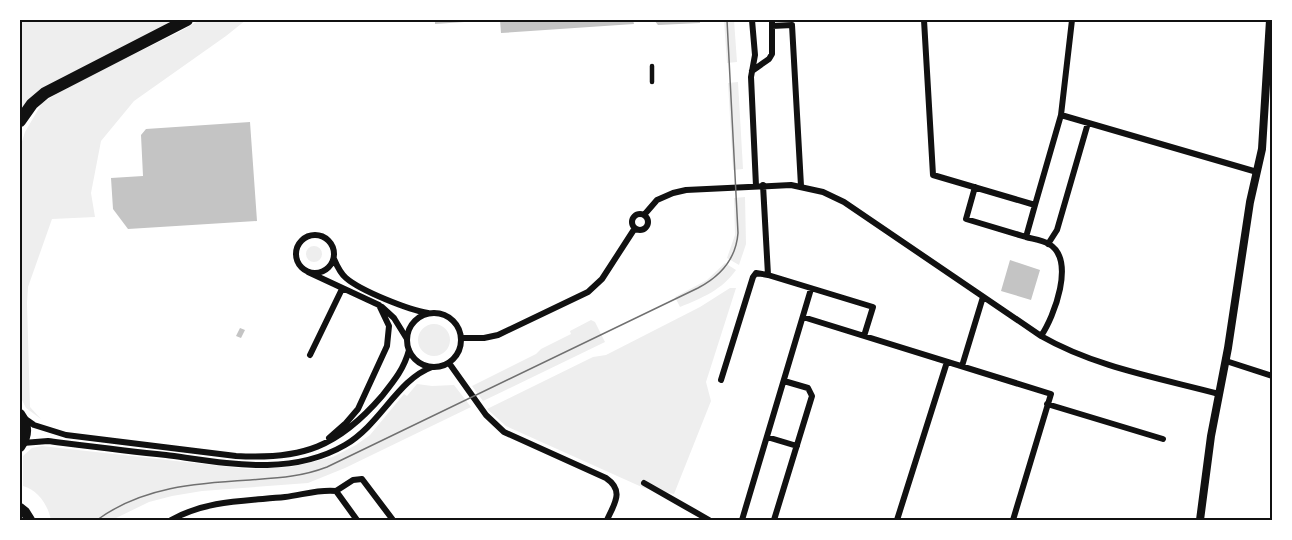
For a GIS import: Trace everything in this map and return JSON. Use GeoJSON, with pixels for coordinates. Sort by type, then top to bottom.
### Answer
{"type":"FeatureCollection","features":[{"type":"Feature","properties":{"kind":"highway"},"geometry":{"type":"LineString","coordinates":[[20,121],[32,104],[45,93],[187,20]]}},
{"type":"Feature","properties":{"kind":"main road"},"geometry":{"type":"LineString","coordinates":[[21,416],[26,431],[21,445]]}},
{"type":"Feature","properties":{"kind":"main road"},"geometry":{"type":"LineString","coordinates":[[20,506],[30,520]]}},
{"type":"Feature","properties":{"kind":"street"},"geometry":{"type":"LineString","coordinates":[[753,20],[755,55],[752,72],[759,186],[768,275]]}},
{"type":"Feature","properties":{"kind":"street"},"geometry":{"type":"LineString","coordinates":[[924,20],[933,175],[1035,205]]}},
{"type":"Feature","properties":{"kind":"street"},"geometry":{"type":"LineString","coordinates":[[1026,237],[1061,115],[1072,20]]}},
{"type":"Feature","properties":{"kind":"street"},"geometry":{"type":"LineString","coordinates":[[1200,520],[1209,449],[1226,362],[1246,223],[1264,128],[1270,20]]}},
{"type":"Feature","properties":{"kind":"street"},"geometry":{"type":"LineString","coordinates":[[752,72],[772,54],[772,22],[792,25],[801,186]]}},
{"type":"Feature","properties":{"kind":"street"},"geometry":{"type":"LineString","coordinates":[[652,66],[652,82]]}},
{"type":"Feature","properties":{"kind":"street"},"geometry":{"type":"LineString","coordinates":[[1061,115],[1257,172]]}},
{"type":"Feature","properties":{"kind":"street"},"geometry":{"type":"LineString","coordinates":[[1048,243],[1057,230],[1088,123]]}},
{"type":"Feature","properties":{"kind":"street"},"geometry":{"type":"LineString","coordinates":[[644,215],[657,200],[677,191],[801,186],[823,192],[843,202],[1041,336],[1089,359],[1219,394]]}},
{"type":"Feature","properties":{"kind":"street"},"geometry":{"type":"LineString","coordinates":[[975,187],[966,219],[1048,243],[1060,261],[1062,278],[1050,320],[1041,336]]}},
{"type":"Feature","properties":{"kind":"street"},"geometry":{"type":"LineString","coordinates":[[635,228],[641,229],[646,226],[647,220],[644,215]]}},
{"type":"Feature","properties":{"kind":"street"},"geometry":{"type":"LineString","coordinates":[[635,228],[632,222],[634,216],[644,215]]}},
{"type":"Feature","properties":{"kind":"street"},"geometry":{"type":"LineString","coordinates":[[461,338],[488,338],[498,335],[584,295],[602,279],[635,228]]}},
{"type":"Feature","properties":{"kind":"street"},"geometry":{"type":"LineString","coordinates":[[21,445],[31,441],[48,441],[252,466],[288,464],[328,453],[352,441],[371,426],[412,377],[432,367],[449,363],[459,351],[461,338],[459,329],[453,321],[443,315],[409,308],[356,285],[342,274],[334,258],[333,248],[326,238],[317,235],[306,237],[299,244],[296,254],[300,266],[379,306],[394,318],[408,341]]}},
{"type":"Feature","properties":{"kind":"street"},"geometry":{"type":"LineString","coordinates":[[308,272],[322,272],[334,258]]}},
{"type":"Feature","properties":{"kind":"street"},"geometry":{"type":"LineString","coordinates":[[721,380],[753,277],[759,273],[873,308],[864,336]]}},
{"type":"Feature","properties":{"kind":"street"},"geometry":{"type":"LineString","coordinates":[[310,355],[342,289]]}},
{"type":"Feature","properties":{"kind":"street"},"geometry":{"type":"LineString","coordinates":[[742,520],[812,289]]}},
{"type":"Feature","properties":{"kind":"street"},"geometry":{"type":"LineString","coordinates":[[962,366],[983,297]]}},
{"type":"Feature","properties":{"kind":"street"},"geometry":{"type":"LineString","coordinates":[[320,447],[358,409],[387,346],[389,326],[379,306]]}},
{"type":"Feature","properties":{"kind":"street"},"geometry":{"type":"LineString","coordinates":[[21,416],[34,424],[66,435],[236,456],[280,456],[320,447],[345,432],[368,412],[403,370],[409,350],[409,332],[413,324],[420,318],[432,314]]}},
{"type":"Feature","properties":{"kind":"street"},"geometry":{"type":"LineString","coordinates":[[803,317],[1051,394],[1013,520]]}},
{"type":"Feature","properties":{"kind":"street"},"geometry":{"type":"LineString","coordinates":[[409,350],[418,362],[432,367]]}},
{"type":"Feature","properties":{"kind":"street"},"geometry":{"type":"LineString","coordinates":[[897,520],[946,362]]}},
{"type":"Feature","properties":{"kind":"street"},"geometry":{"type":"LineString","coordinates":[[1226,362],[1272,376]]}},
{"type":"Feature","properties":{"kind":"street"},"geometry":{"type":"LineString","coordinates":[[449,363],[486,415],[504,432],[613,483],[617,490],[617,497],[607,520]]}},
{"type":"Feature","properties":{"kind":"street"},"geometry":{"type":"LineString","coordinates":[[774,520],[812,393],[808,388],[784,381]]}},
{"type":"Feature","properties":{"kind":"street"},"geometry":{"type":"LineString","coordinates":[[1047,404],[1163,439]]}},
{"type":"Feature","properties":{"kind":"street"},"geometry":{"type":"LineString","coordinates":[[767,437],[797,446]]}},
{"type":"Feature","properties":{"kind":"street"},"geometry":{"type":"LineString","coordinates":[[171,520],[182,514],[221,503],[302,495],[325,490],[336,491],[356,479],[364,480],[393,520]]}},
{"type":"Feature","properties":{"kind":"street"},"geometry":{"type":"LineString","coordinates":[[644,483],[709,520]]}},
{"type":"Feature","properties":{"kind":"street"},"geometry":{"type":"LineString","coordinates":[[336,491],[357,520]]}},
{"type":"Feature","properties":{"kind":"shaded area"},"geometry":{"type":"Polygon","coordinates":[[[20,20],[178,20],[136,43],[63,77],[36,93],[20,113],[20,20]]]}},
{"type":"Feature","properties":{"kind":"shaded area"},"geometry":{"type":"Polygon","coordinates":[[[200,20],[246,20],[134,101],[101,141],[91,193],[95,217],[52,219],[28,287],[27,303],[30,407],[41,419],[26,408],[20,396],[20,148],[25,132],[42,103],[69,86],[200,20]]]}},
{"type":"Feature","properties":{"kind":"shaded area"},"geometry":{"type":"Polygon","coordinates":[[[724,20],[734,20],[737,62],[727,63],[724,20]]]}},
{"type":"Feature","properties":{"kind":"shaded area"},"geometry":{"type":"Polygon","coordinates":[[[738,82],[743,169],[733,170],[728,83],[738,82]]]}},
{"type":"Feature","properties":{"kind":"shaded area"},"geometry":{"type":"Polygon","coordinates":[[[745,197],[746,244],[739,265],[727,258],[735,235],[734,198],[745,197]]]}},
{"type":"Feature","properties":{"kind":"shaded area"},"geometry":{"type":"Polygon","coordinates":[[[314,246],[320,248],[322,254],[320,260],[314,262],[308,260],[306,254],[308,248],[314,246]]]}},
{"type":"Feature","properties":{"kind":"shaded area"},"geometry":{"type":"Polygon","coordinates":[[[725,263],[736,270],[724,283],[704,297],[680,307],[675,297],[707,280],[725,263]]]}},
{"type":"Feature","properties":{"kind":"shaded area"},"geometry":{"type":"Polygon","coordinates":[[[730,288],[736,288],[706,382],[711,401],[674,494],[644,488],[506,426],[487,409],[593,357],[606,355],[700,307],[730,288]]]}},
{"type":"Feature","properties":{"kind":"shaded area"},"geometry":{"type":"Polygon","coordinates":[[[591,320],[595,322],[605,342],[483,401],[472,386],[536,354],[591,320]]]}},
{"type":"Feature","properties":{"kind":"shaded area"},"geometry":{"type":"Polygon","coordinates":[[[434,324],[445,329],[450,340],[445,351],[434,356],[423,351],[418,340],[423,329],[434,324]]]}},
{"type":"Feature","properties":{"kind":"shaded area"},"geometry":{"type":"Polygon","coordinates":[[[417,384],[454,385],[471,407],[345,468],[308,483],[202,491],[172,496],[149,502],[112,520],[51,520],[42,499],[23,486],[23,456],[32,448],[42,446],[248,469],[291,467],[333,457],[370,435],[404,394],[407,396],[417,384]]]}},
{"type":"Feature","properties":{"kind":"building"},"geometry":{"type":"Polygon","coordinates":[[[435,20],[479,20],[479,21],[435,24],[435,20]]]}},
{"type":"Feature","properties":{"kind":"building"},"geometry":{"type":"Polygon","coordinates":[[[500,20],[633,20],[634,24],[501,33],[500,20]]]}},
{"type":"Feature","properties":{"kind":"building"},"geometry":{"type":"Polygon","coordinates":[[[654,20],[700,20],[700,23],[658,25],[654,20]]]}},
{"type":"Feature","properties":{"kind":"building"},"geometry":{"type":"Polygon","coordinates":[[[250,122],[257,221],[128,229],[113,209],[111,178],[143,176],[141,135],[146,129],[250,122]]]}},
{"type":"Feature","properties":{"kind":"building"},"geometry":{"type":"Polygon","coordinates":[[[1010,260],[1040,270],[1031,300],[1001,291],[1010,260]]]}},
{"type":"Feature","properties":{"kind":"building"},"geometry":{"type":"Polygon","coordinates":[[[240,328],[245,330],[241,338],[236,336],[240,328]]]}},
{"type":"Feature","properties":{"kind":"tram line"},"geometry":{"type":"LineString","coordinates":[[97,520],[132,500],[170,489],[190,485],[270,479],[308,473],[327,467],[698,288],[714,278],[731,259],[738,233],[727,20]]}}]}
